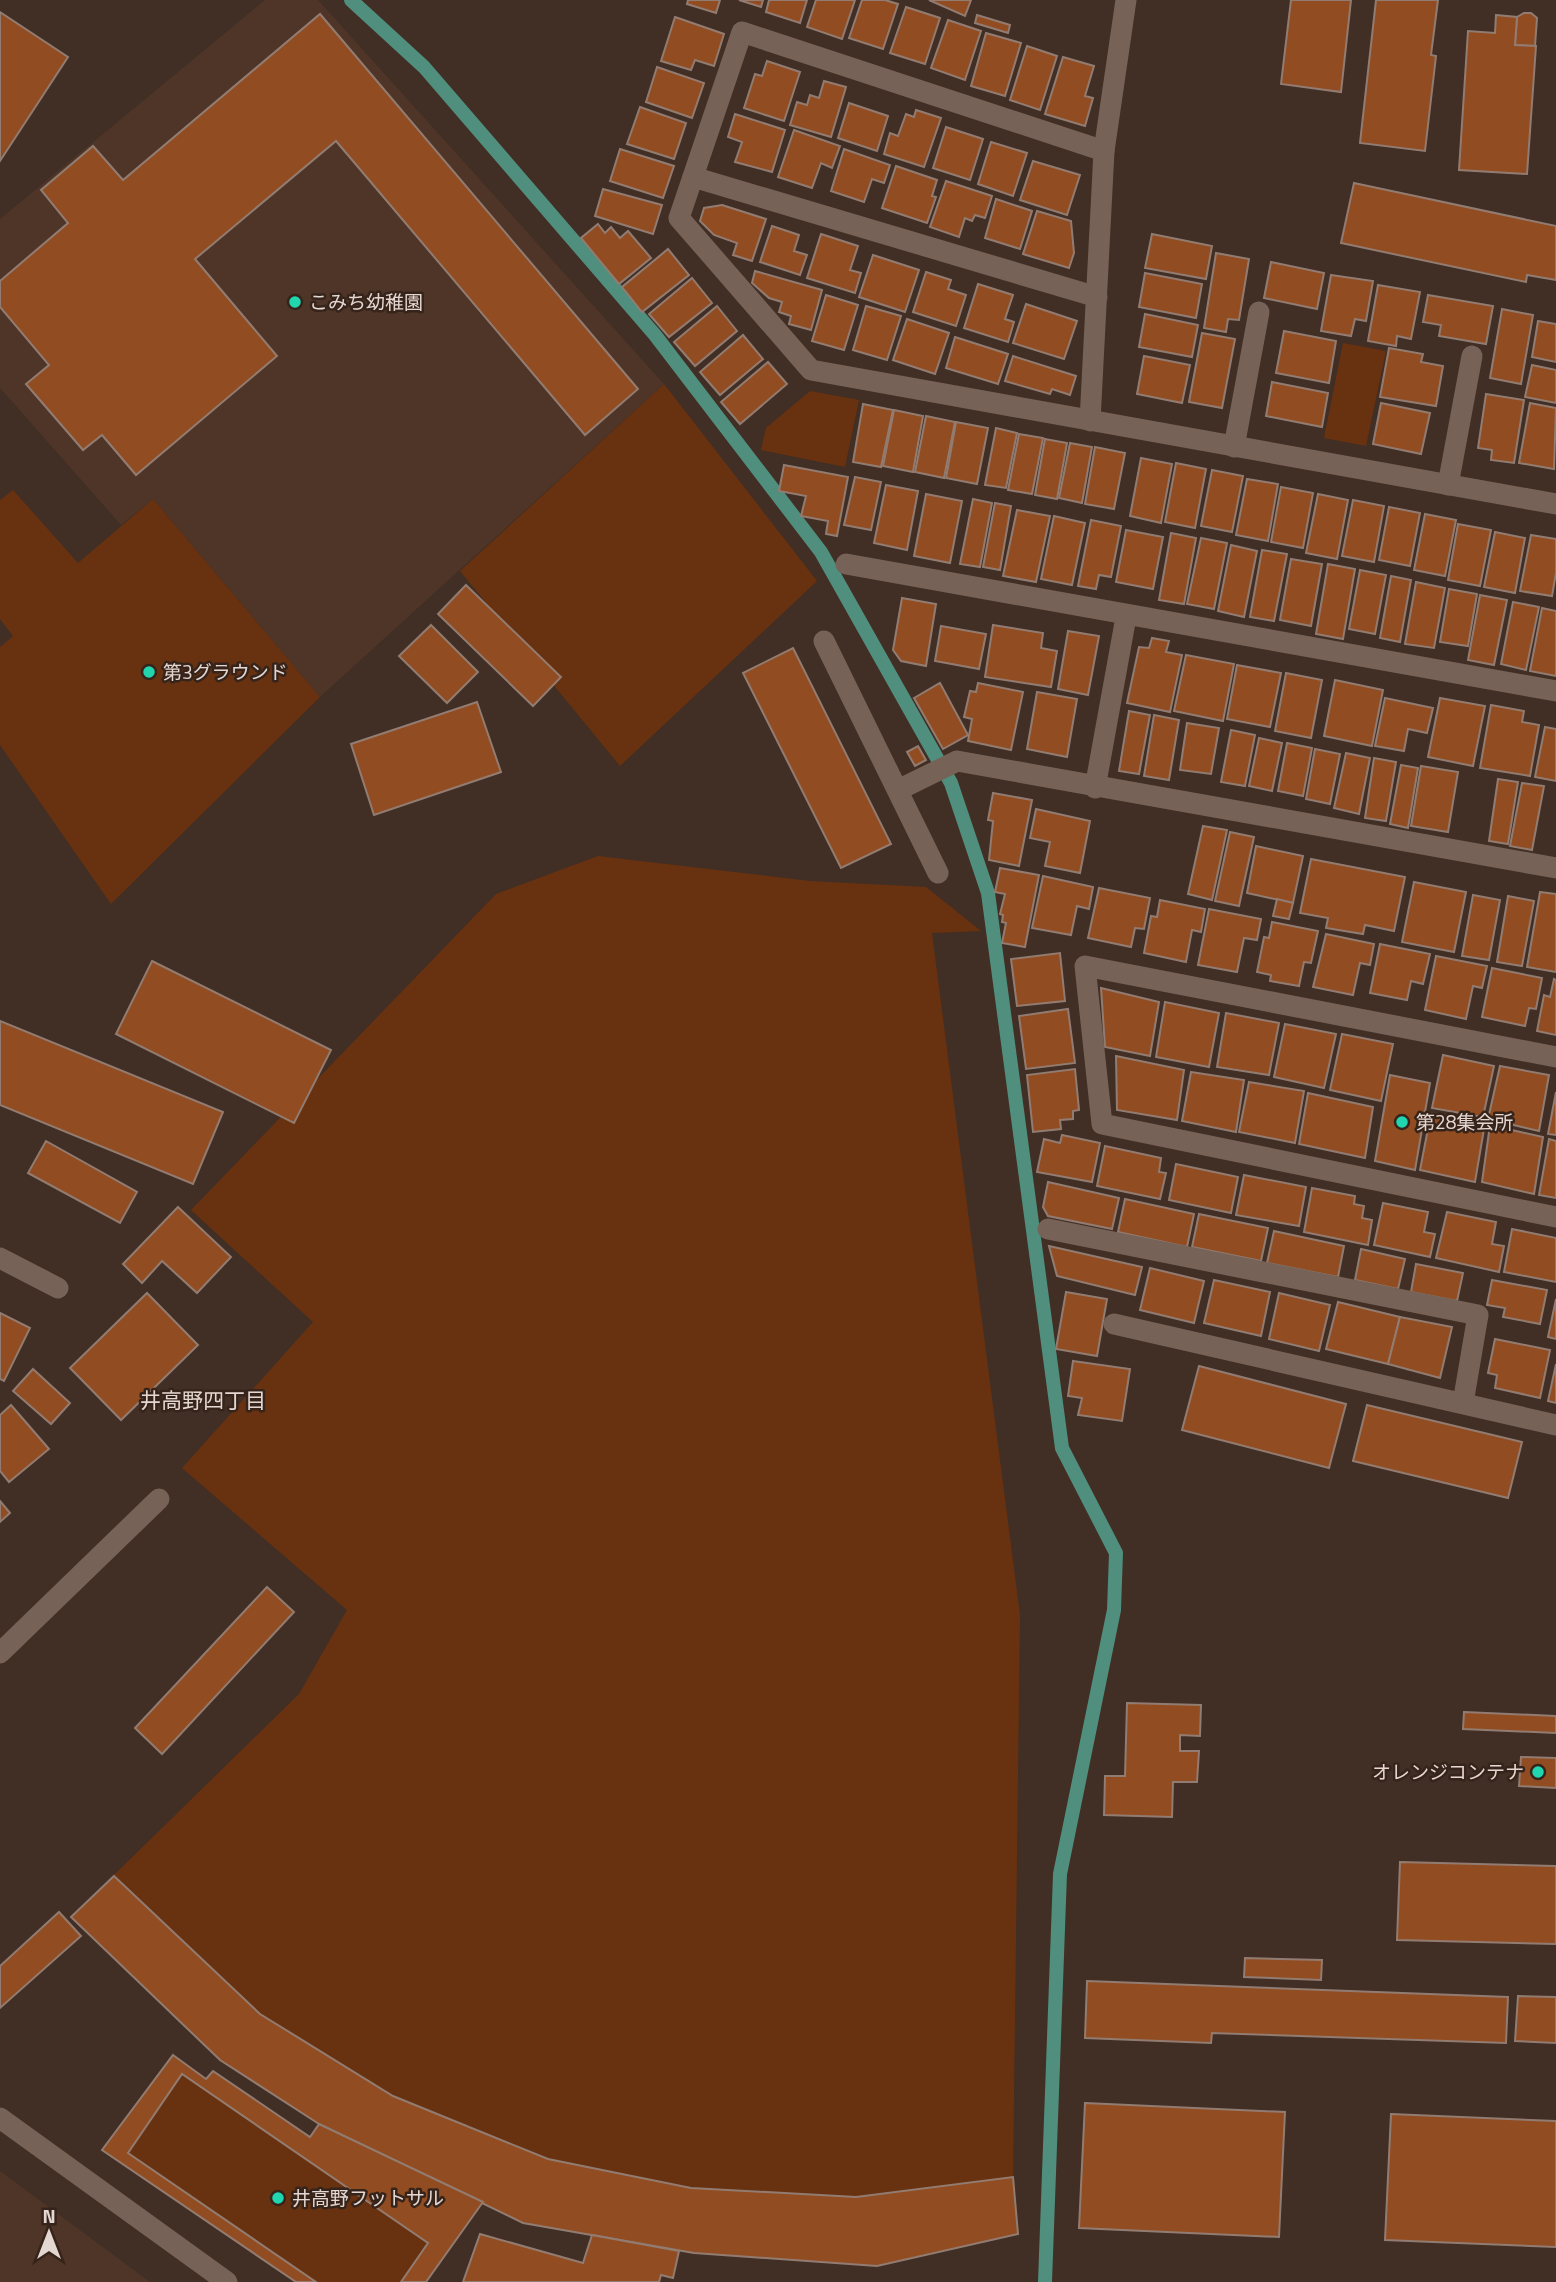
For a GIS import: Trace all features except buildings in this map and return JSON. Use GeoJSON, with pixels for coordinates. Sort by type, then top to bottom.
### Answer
{"type":"FeatureCollection","features":[{"type":"Feature","properties":{"kind":"street"},"geometry":{"type":"LineString","coordinates":[[1090,421],[1104,151],[1126,0]]}},
{"type":"Feature","properties":{"kind":"street"},"geometry":{"type":"LineString","coordinates":[[1104,151],[742,32],[679,218],[811,370],[1556,504]]}},
{"type":"Feature","properties":{"kind":"street"},"geometry":{"type":"LineString","coordinates":[[693,177],[1097,296]]}},
{"type":"Feature","properties":{"kind":"street"},"geometry":{"type":"LineString","coordinates":[[1234,447],[1259,312]]}},
{"type":"Feature","properties":{"kind":"street"},"geometry":{"type":"LineString","coordinates":[[1448,485],[1472,356]]}},
{"type":"Feature","properties":{"kind":"street"},"geometry":{"type":"LineString","coordinates":[[846,564],[1126,617],[1556,691]]}},
{"type":"Feature","properties":{"kind":"street"},"geometry":{"type":"LineString","coordinates":[[1095,788],[1126,617]]}},
{"type":"Feature","properties":{"kind":"street"},"geometry":{"type":"LineString","coordinates":[[824,641],[938,873]]}},
{"type":"Feature","properties":{"kind":"street"},"geometry":{"type":"LineString","coordinates":[[898,790],[957,761],[1095,788],[1556,868]]}},
{"type":"Feature","properties":{"kind":"street"},"geometry":{"type":"LineString","coordinates":[[1556,1057],[1085,966],[1102,1124],[1556,1217]]}},
{"type":"Feature","properties":{"kind":"street"},"geometry":{"type":"LineString","coordinates":[[1048,1229],[1478,1315],[1463,1403]]}},
{"type":"Feature","properties":{"kind":"street"},"geometry":{"type":"LineString","coordinates":[[0,1258],[58,1288]]}},
{"type":"Feature","properties":{"kind":"street"},"geometry":{"type":"LineString","coordinates":[[1114,1324],[1556,1425]]}},
{"type":"Feature","properties":{"kind":"street"},"geometry":{"type":"LineString","coordinates":[[0,1653],[159,1499]]}},
{"type":"Feature","properties":{"kind":"street"},"geometry":{"type":"LineString","coordinates":[[0,2118],[228,2282]]}},
{"type":"Feature","properties":{"kind":"shaded area","name":"こみち幼稚園"},"geometry":{"type":"Polygon","coordinates":[[[265,0],[318,0],[664,384],[320,697],[153,499],[121,525],[0,388],[0,219],[265,0]]]}},
{"type":"Feature","properties":{"kind":"shaded area"},"geometry":{"type":"Polygon","coordinates":[[[1343,343],[1386,351],[1366,446],[1324,438],[1343,343]]]}},
{"type":"Feature","properties":{"kind":"shaded area"},"geometry":{"type":"Polygon","coordinates":[[[664,384],[817,581],[620,766],[460,571],[664,384]]]}},
{"type":"Feature","properties":{"kind":"shaded area"},"geometry":{"type":"Polygon","coordinates":[[[810,391],[859,400],[845,467],[761,450],[766,428],[810,391]]]}},
{"type":"Feature","properties":{"kind":"shaded area","name":"第3グラウンド"},"geometry":{"type":"Polygon","coordinates":[[[13,490],[78,563],[153,499],[320,697],[111,904],[0,745],[0,647],[13,636],[0,619],[0,500],[13,490]]]}},
{"type":"Feature","properties":{"kind":"shaded area"},"geometry":{"type":"Polygon","coordinates":[[[598,856],[810,881],[926,887],[981,931],[932,933],[1020,1615],[1013,2177],[1018,2234],[877,2266],[694,2253],[523,2223],[319,2124],[220,2060],[71,1917],[299,1694],[347,1610],[182,1468],[313,1322],[191,1210],[496,894],[598,856]]]}},
{"type":"Feature","properties":{"kind":"shaded area","name":"井高野フットサル"},"geometry":{"type":"Polygon","coordinates":[[[182,2074],[428,2243],[401,2282],[316,2282],[128,2153],[182,2074]]]}},
{"type":"Feature","properties":{"kind":"shaded area"},"geometry":{"type":"Polygon","coordinates":[[[0,2171],[150,2282],[0,2282],[0,2171]]]}},
{"type":"Feature","properties":{"kind":"waterway"},"geometry":{"type":"LineString","coordinates":[[351,0],[424,67],[655,335],[821,552],[951,783],[988,893],[1062,1448],[1116,1553],[1114,1610],[1060,1874],[1045,2282]]}},
{"type":"Feature","properties":{"kind":"place","name":"こみち幼稚園"},"geometry":{"type":"Point","coordinates":[295,302]}},
{"type":"Feature","properties":{"kind":"place","name":"第3グラウンド"},"geometry":{"type":"Point","coordinates":[149,672]}},
{"type":"Feature","properties":{"kind":"place","name":"第28集会所"},"geometry":{"type":"Point","coordinates":[1402,1122]}},
{"type":"Feature","properties":{"kind":"place","name":"オレンジコンテナ"},"geometry":{"type":"Point","coordinates":[1538,1772]}},
{"type":"Feature","properties":{"kind":"place","name":"井高野フットサル"},"geometry":{"type":"Point","coordinates":[278,2198]}},
{"type":"Feature","properties":{"kind":"district","name":"井高野四丁目"},"geometry":{"type":"Point","coordinates":[203,1401]}}]}
